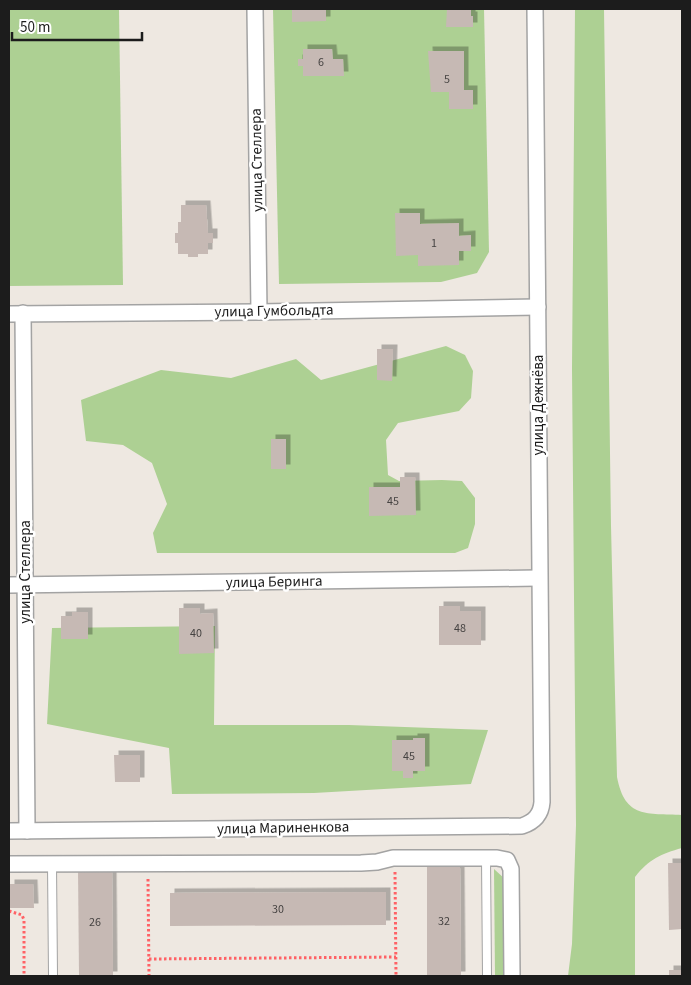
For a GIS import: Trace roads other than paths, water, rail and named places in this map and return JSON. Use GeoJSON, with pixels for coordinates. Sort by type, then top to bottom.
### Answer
{"type":"FeatureCollection","features":[{"type":"Feature","properties":{"kind":"street","name":"улица Стеллера"},"geometry":{"type":"LineString","coordinates":[[255,9],[259,312]]}},
{"type":"Feature","properties":{"kind":"street","name":"улица Дежнёва"},"geometry":{"type":"LineString","coordinates":[[535,9],[538,578],[542,802]]}},
{"type":"Feature","properties":{"kind":"street","name":"улица Гумбольдта"},"geometry":{"type":"LineString","coordinates":[[16,313],[259,312],[538,307]]}},
{"type":"Feature","properties":{"kind":"street","name":"улица Стеллера"},"geometry":{"type":"LineString","coordinates":[[16,313],[26,585],[27,831]]}},
{"type":"Feature","properties":{"kind":"street","name":"улица Беринга"},"geometry":{"type":"LineString","coordinates":[[9,585],[538,578]]}},
{"type":"Feature","properties":{"kind":"street","name":"улица Мариненкова"},"geometry":{"type":"LineString","coordinates":[[9,831],[522,826],[530,823],[538,816],[542,809],[542,802]]}},
{"type":"Feature","properties":{"kind":"street"},"geometry":{"type":"LineString","coordinates":[[9,864],[361,863],[395,858],[497,858],[507,860],[511,869],[512,976]]}},
{"type":"Feature","properties":{"kind":"lane"},"geometry":{"type":"LineString","coordinates":[[486,858],[487,976]]}},
{"type":"Feature","properties":{"kind":"lane"},"geometry":{"type":"LineString","coordinates":[[52,864],[53,976]]}}]}
